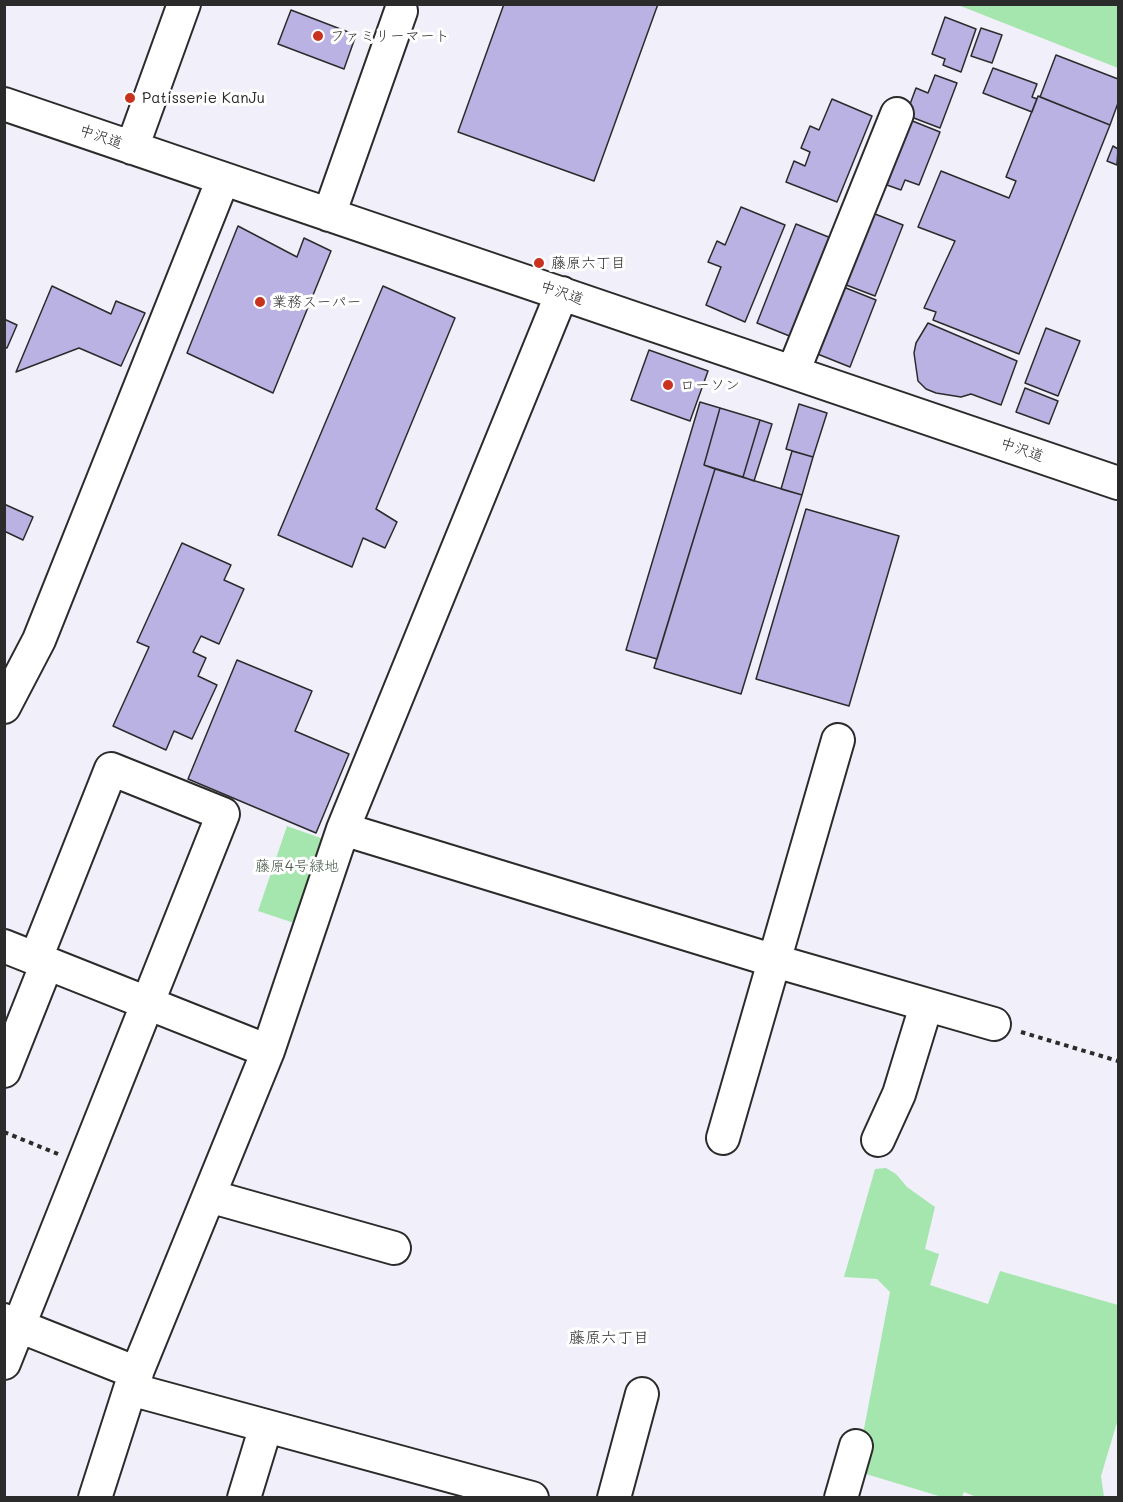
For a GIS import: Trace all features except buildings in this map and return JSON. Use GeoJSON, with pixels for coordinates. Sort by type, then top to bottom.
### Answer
{"type":"FeatureCollection","features":[{"type":"Feature","properties":{"kind":"street"},"geometry":{"type":"LineString","coordinates":[[132,148],[184,4]]}},
{"type":"Feature","properties":{"kind":"street"},"geometry":{"type":"LineString","coordinates":[[328,215],[401,11]]}},
{"type":"Feature","properties":{"kind":"street","name":"中沢道"},"geometry":{"type":"LineString","coordinates":[[4,104],[1119,483]]}},
{"type":"Feature","properties":{"kind":"street"},"geometry":{"type":"LineString","coordinates":[[793,372],[897,114]]}},
{"type":"Feature","properties":{"kind":"street"},"geometry":{"type":"LineString","coordinates":[[4,707],[39,640],[223,179]]}},
{"type":"Feature","properties":{"kind":"street"},"geometry":{"type":"LineString","coordinates":[[95,1497],[134,1381],[268,1051],[343,829],[562,293]]}},
{"type":"Feature","properties":{"kind":"street"},"geometry":{"type":"LineString","coordinates":[[723,1138],[838,740]]}},
{"type":"Feature","properties":{"kind":"street"},"geometry":{"type":"LineString","coordinates":[[4,1071],[111,769],[223,814],[84,1164],[12,1323],[4,1364]]}},
{"type":"Feature","properties":{"kind":"street"},"geometry":{"type":"LineString","coordinates":[[343,829],[775,961],[994,1024]]}},
{"type":"Feature","properties":{"kind":"street"},"geometry":{"type":"LineString","coordinates":[[4,946],[268,1051]]}},
{"type":"Feature","properties":{"kind":"street"},"geometry":{"type":"LineString","coordinates":[[878,1140],[899,1094],[926,1006]]}},
{"type":"Feature","properties":{"kind":"street"},"geometry":{"type":"LineString","coordinates":[[209,1196],[394,1248]]}},
{"type":"Feature","properties":{"kind":"street"},"geometry":{"type":"LineString","coordinates":[[12,1323],[134,1381],[267,1426],[532,1497]]}},
{"type":"Feature","properties":{"kind":"street"},"geometry":{"type":"LineString","coordinates":[[614,1497],[642,1394]]}},
{"type":"Feature","properties":{"kind":"street"},"geometry":{"type":"LineString","coordinates":[[244,1497],[267,1426]]}},
{"type":"Feature","properties":{"kind":"street"},"geometry":{"type":"LineString","coordinates":[[841,1497],[856,1446]]}},
{"type":"Feature","properties":{"kind":"path"},"geometry":{"type":"LineString","coordinates":[[994,1024],[1119,1061]]}},
{"type":"Feature","properties":{"kind":"path"},"geometry":{"type":"LineString","coordinates":[[4,1132],[84,1164]]}},
{"type":"Feature","properties":{"kind":"green space"},"geometry":{"type":"Polygon","coordinates":[[[958,5],[1118,5],[1118,68],[958,5]]]}},
{"type":"Feature","properties":{"kind":"green space","name":"藤原4号緑地"},"geometry":{"type":"Polygon","coordinates":[[[287,826],[329,841],[300,925],[258,911],[287,826]]]}},
{"type":"Feature","properties":{"kind":"green space"},"geometry":{"type":"Polygon","coordinates":[[[886,1168],[935,1207],[925,1249],[939,1254],[930,1285],[988,1304],[1000,1271],[1118,1305],[1118,1419],[1101,1476],[1104,1497],[979,1498],[964,1492],[962,1497],[942,1497],[856,1471],[890,1292],[877,1279],[844,1277],[875,1169],[886,1168]]]}},
{"type":"Feature","properties":{"kind":"place","name":"ファミリーマート"},"geometry":{"type":"Point","coordinates":[318,36]}},
{"type":"Feature","properties":{"kind":"place","name":"Patisserie KanJu"},"geometry":{"type":"Point","coordinates":[130,98]}},
{"type":"Feature","properties":{"kind":"place","name":"藤原六丁目"},"geometry":{"type":"Point","coordinates":[539,263]}},
{"type":"Feature","properties":{"kind":"place","name":"業務スーパー"},"geometry":{"type":"Point","coordinates":[260,302]}},
{"type":"Feature","properties":{"kind":"place","name":"ローソン"},"geometry":{"type":"Point","coordinates":[668,385]}},
{"type":"Feature","properties":{"kind":"district","name":"藤原六丁目"},"geometry":{"type":"Point","coordinates":[609,1338]}}]}
